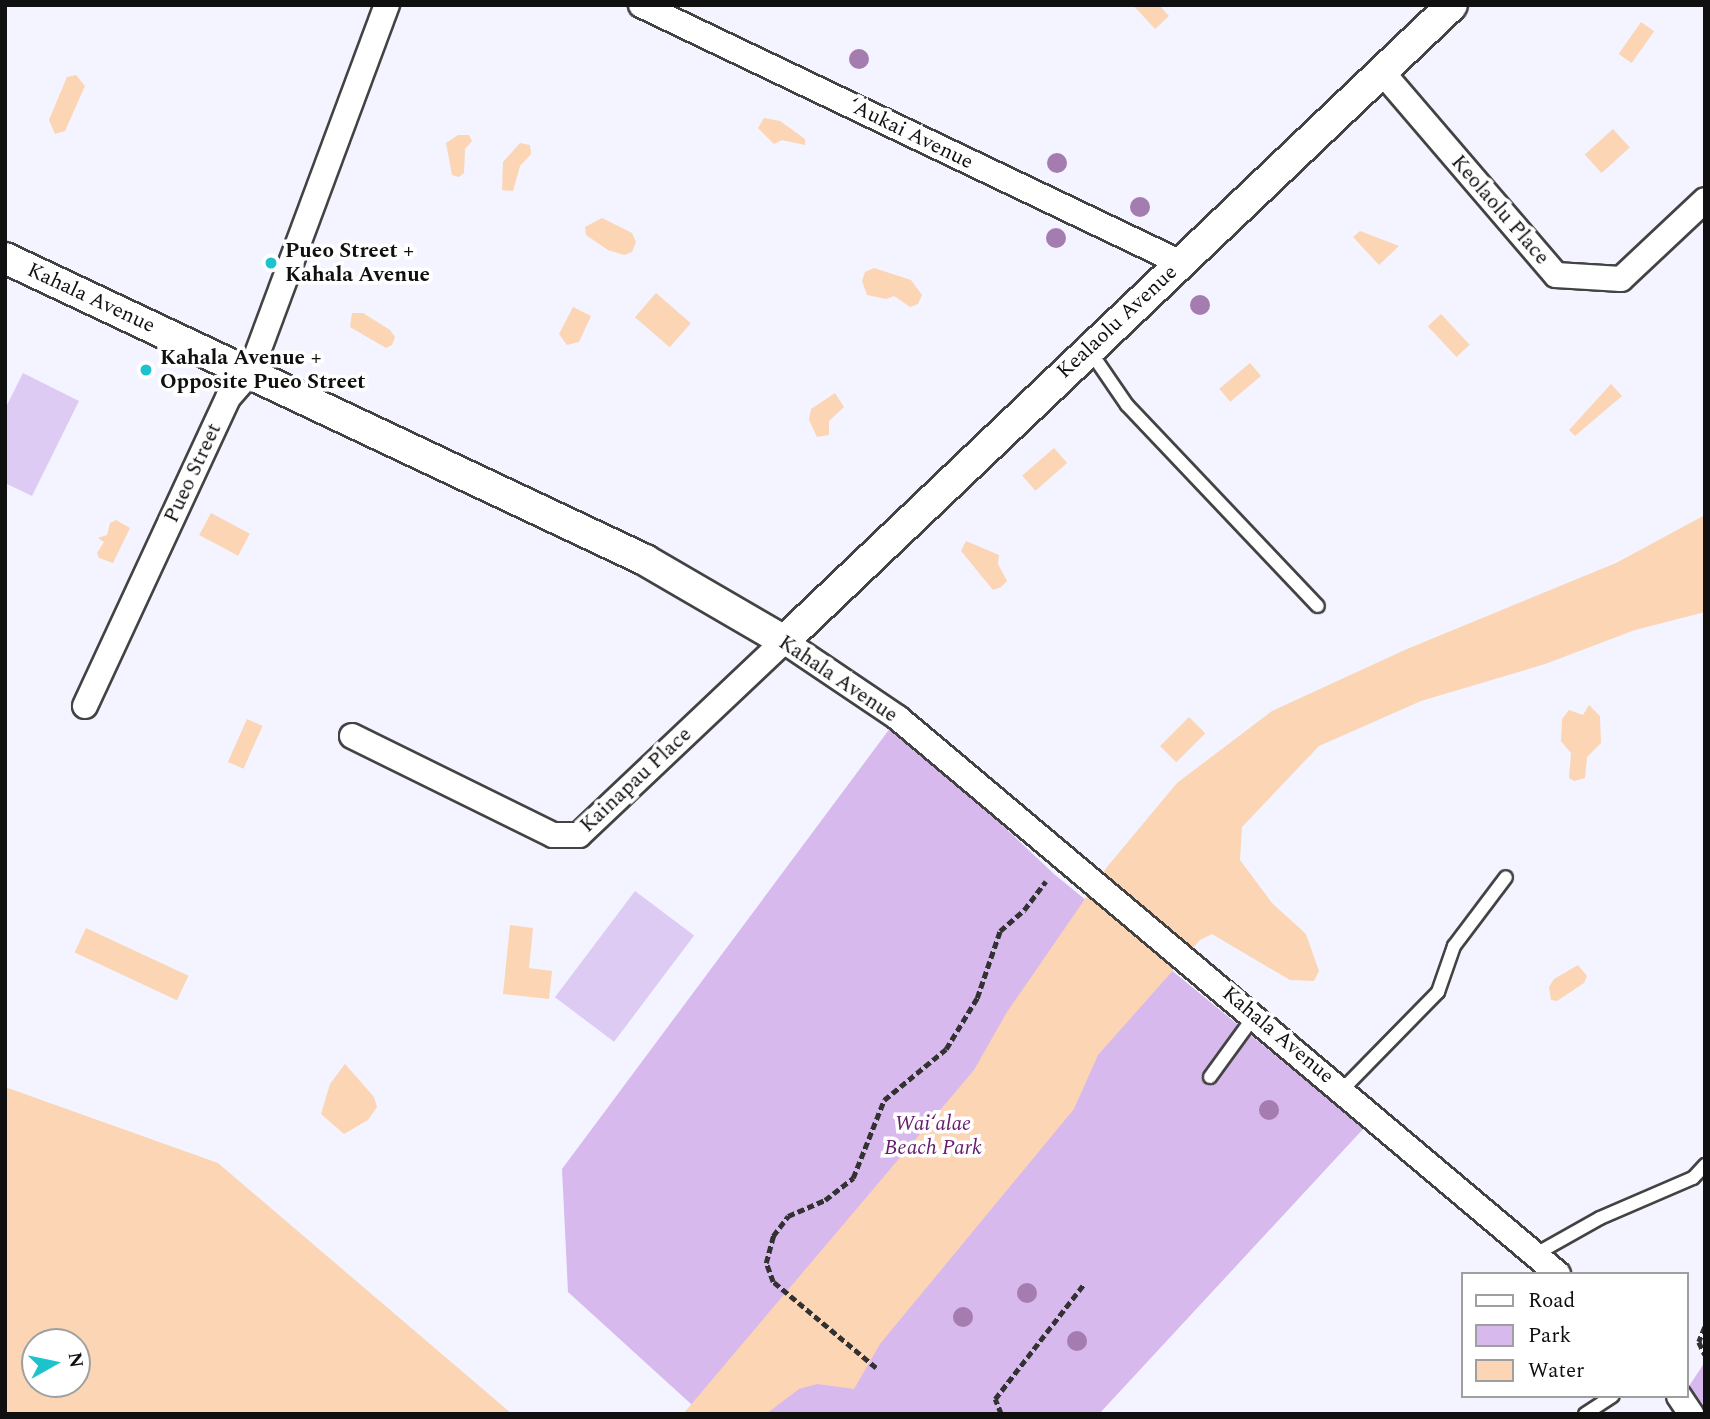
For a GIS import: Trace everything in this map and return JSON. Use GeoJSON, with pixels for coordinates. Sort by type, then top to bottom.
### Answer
{"type":"FeatureCollection","features":[{"type":"Feature","properties":{"kind":"street","name":"Pueo Street"},"geometry":{"type":"LineString","coordinates":[[85,706],[228,398],[250,373],[387,5]]}},
{"type":"Feature","properties":{"kind":"street","name":"ʻAukai Avenue"},"geometry":{"type":"LineString","coordinates":[[641,5],[1181,263]]}},
{"type":"Feature","properties":{"kind":"street","name":"Kealaolu Avenue"},"geometry":{"type":"LineString","coordinates":[[784,642],[1088,348],[1452,5]]}},
{"type":"Feature","properties":{"kind":"street","name":"Keolaolu Place"},"geometry":{"type":"LineString","coordinates":[[1382,72],[1556,275],[1621,279],[1705,200]]}},
{"type":"Feature","properties":{"kind":"street","name":"Kahala Avenue"},"geometry":{"type":"LineString","coordinates":[[5,258],[645,559],[784,642],[898,718],[1343,1089],[1556,1272]]}},
{"type":"Feature","properties":{"kind":"street","name":"Kainapau Place"},"geometry":{"type":"LineString","coordinates":[[352,736],[552,835],[579,835],[784,642]]}},
{"type":"Feature","properties":{"kind":"street"},"geometry":{"type":"LineString","coordinates":[[1680,1398],[1691,1414]]}},
{"type":"Feature","properties":{"kind":"lane"},"geometry":{"type":"LineString","coordinates":[[1088,348],[1127,405],[1318,606]]}},
{"type":"Feature","properties":{"kind":"lane"},"geometry":{"type":"LineString","coordinates":[[1343,1089],[1438,992],[1454,946],[1506,877]]}},
{"type":"Feature","properties":{"kind":"lane"},"geometry":{"type":"LineString","coordinates":[[1210,1077],[1255,1015]]}},
{"type":"Feature","properties":{"kind":"lane"},"geometry":{"type":"LineString","coordinates":[[1536,1254],[1600,1218],[1693,1178],[1705,1165]]}},
{"type":"Feature","properties":{"kind":"lane"},"geometry":{"type":"LineString","coordinates":[[1585,1414],[1610,1398]]}},
{"type":"Feature","properties":{"kind":"path"},"geometry":{"type":"LineString","coordinates":[[876,1368],[773,1282],[766,1263],[773,1236],[788,1216],[825,1200],[853,1178],[884,1100],[946,1049],[977,998],[1000,931],[1024,910],[1046,881]]}},
{"type":"Feature","properties":{"kind":"path"},"geometry":{"type":"LineString","coordinates":[[1001,1414],[995,1399],[1083,1285]]}},
{"type":"Feature","properties":{"kind":"path"},"geometry":{"type":"LineString","coordinates":[[1705,1327],[1699,1342],[1705,1355]]}},
{"type":"Feature","properties":{"kind":"green space","name":"Waiʻalae Beach Park"},"geometry":{"type":"Polygon","coordinates":[[[894,723],[1054,874],[1364,1128],[1099,1414],[702,1414],[568,1292],[562,1169],[894,723]]]}},
{"type":"Feature","properties":{"kind":"green space"},"geometry":{"type":"Polygon","coordinates":[[[1705,1362],[1705,1407],[1689,1386],[1705,1362]]]}},
{"type":"Feature","properties":{"kind":"shaded area"},"geometry":{"type":"Polygon","coordinates":[[[23,373],[79,401],[32,496],[5,483],[5,409],[23,373]]]}},
{"type":"Feature","properties":{"kind":"shaded area"},"geometry":{"type":"Polygon","coordinates":[[[635,891],[694,936],[614,1042],[555,997],[635,891]]]}},
{"type":"Feature","properties":{"kind":"water"},"geometry":{"type":"Polygon","coordinates":[[[1133,5],[1159,5],[1169,16],[1155,29],[1133,5]]]}},
{"type":"Feature","properties":{"kind":"water"},"geometry":{"type":"Polygon","coordinates":[[[1641,22],[1654,31],[1632,63],[1619,54],[1641,22]]]}},
{"type":"Feature","properties":{"kind":"water"},"geometry":{"type":"Polygon","coordinates":[[[76,75],[85,86],[65,131],[55,134],[49,120],[67,77],[76,75]]]}},
{"type":"Feature","properties":{"kind":"water"},"geometry":{"type":"Polygon","coordinates":[[[764,118],[780,121],[805,139],[805,145],[782,140],[774,144],[758,128],[764,118]]]}},
{"type":"Feature","properties":{"kind":"water"},"geometry":{"type":"Polygon","coordinates":[[[1613,129],[1630,148],[1601,173],[1585,154],[1613,129]]]}},
{"type":"Feature","properties":{"kind":"water"},"geometry":{"type":"Polygon","coordinates":[[[458,135],[469,135],[472,141],[465,149],[464,173],[459,177],[452,175],[446,143],[458,135]]]}},
{"type":"Feature","properties":{"kind":"water"},"geometry":{"type":"Polygon","coordinates":[[[520,143],[530,145],[531,154],[520,166],[513,191],[502,190],[503,162],[520,143]]]}},
{"type":"Feature","properties":{"kind":"water"},"geometry":{"type":"Polygon","coordinates":[[[602,218],[632,233],[636,242],[632,252],[624,255],[608,250],[586,235],[585,227],[602,218]]]}},
{"type":"Feature","properties":{"kind":"water"},"geometry":{"type":"Polygon","coordinates":[[[1360,231],[1399,246],[1379,265],[1353,237],[1360,231]]]}},
{"type":"Feature","properties":{"kind":"water"},"geometry":{"type":"Polygon","coordinates":[[[874,268],[911,280],[922,295],[918,304],[910,307],[894,296],[886,299],[867,295],[862,281],[865,272],[874,268]]]}},
{"type":"Feature","properties":{"kind":"water"},"geometry":{"type":"Polygon","coordinates":[[[656,293],[691,323],[670,347],[635,317],[656,293]]]}},
{"type":"Feature","properties":{"kind":"water"},"geometry":{"type":"Polygon","coordinates":[[[573,307],[591,316],[579,342],[567,345],[559,334],[573,307]]]}},
{"type":"Feature","properties":{"kind":"water"},"geometry":{"type":"Polygon","coordinates":[[[352,313],[363,313],[390,330],[395,337],[392,345],[386,348],[350,327],[352,313]]]}},
{"type":"Feature","properties":{"kind":"water"},"geometry":{"type":"Polygon","coordinates":[[[1441,314],[1470,345],[1456,357],[1428,326],[1441,314]]]}},
{"type":"Feature","properties":{"kind":"water"},"geometry":{"type":"Polygon","coordinates":[[[1250,363],[1261,376],[1230,402],[1219,389],[1250,363]]]}},
{"type":"Feature","properties":{"kind":"water"},"geometry":{"type":"Polygon","coordinates":[[[1611,384],[1622,396],[1575,436],[1569,430],[1611,384]]]}},
{"type":"Feature","properties":{"kind":"water"},"geometry":{"type":"Polygon","coordinates":[[[835,393],[844,407],[829,421],[829,435],[817,437],[809,420],[811,409],[835,393]]]}},
{"type":"Feature","properties":{"kind":"water"},"geometry":{"type":"Polygon","coordinates":[[[1054,448],[1067,463],[1035,491],[1022,476],[1054,448]]]}},
{"type":"Feature","properties":{"kind":"water"},"geometry":{"type":"Polygon","coordinates":[[[211,513],[250,534],[238,556],[199,535],[211,513]]]}},
{"type":"Feature","properties":{"kind":"water"},"geometry":{"type":"Polygon","coordinates":[[[1705,515],[1705,612],[1635,630],[1545,664],[1421,701],[1319,746],[1242,827],[1240,860],[1272,903],[1306,934],[1319,971],[1314,981],[1290,980],[1212,934],[1200,940],[1098,1055],[1074,1109],[880,1344],[854,1389],[817,1384],[799,1389],[766,1414],[683,1414],[974,1070],[1007,1012],[1107,867],[1177,783],[1272,711],[1407,649],[1616,563],[1705,515]]]}},
{"type":"Feature","properties":{"kind":"water"},"geometry":{"type":"Polygon","coordinates":[[[116,520],[130,528],[113,563],[99,558],[97,553],[104,542],[98,538],[107,535],[110,523],[116,520]]]}},
{"type":"Feature","properties":{"kind":"water"},"geometry":{"type":"Polygon","coordinates":[[[966,541],[999,555],[998,564],[1007,581],[1001,587],[993,590],[961,551],[966,541]]]}},
{"type":"Feature","properties":{"kind":"water"},"geometry":{"type":"Polygon","coordinates":[[[1589,705],[1600,716],[1601,743],[1587,757],[1585,778],[1574,781],[1569,778],[1571,753],[1561,741],[1562,719],[1569,710],[1583,715],[1589,705]]]}},
{"type":"Feature","properties":{"kind":"water"},"geometry":{"type":"Polygon","coordinates":[[[1189,717],[1205,733],[1176,762],[1160,746],[1189,717]]]}},
{"type":"Feature","properties":{"kind":"water"},"geometry":{"type":"Polygon","coordinates":[[[247,719],[263,726],[243,769],[228,762],[247,719]]]}},
{"type":"Feature","properties":{"kind":"water"},"geometry":{"type":"Polygon","coordinates":[[[510,925],[533,928],[529,968],[552,971],[549,999],[503,994],[510,925]]]}},
{"type":"Feature","properties":{"kind":"water"},"geometry":{"type":"Polygon","coordinates":[[[86,928],[188,976],[177,1000],[75,952],[86,928]]]}},
{"type":"Feature","properties":{"kind":"water"},"geometry":{"type":"Polygon","coordinates":[[[1578,965],[1587,976],[1584,983],[1557,1001],[1551,1000],[1549,987],[1554,979],[1578,965]]]}},
{"type":"Feature","properties":{"kind":"water"},"geometry":{"type":"Polygon","coordinates":[[[345,1064],[374,1097],[377,1107],[368,1120],[344,1134],[321,1114],[330,1084],[345,1064]]]}},
{"type":"Feature","properties":{"kind":"water"},"geometry":{"type":"Polygon","coordinates":[[[5,1087],[218,1163],[512,1414],[5,1414],[5,1087]]]}},
{"type":"Feature","properties":{"kind":"place","name":"Pueo Street + Kahala Avenue"},"geometry":{"type":"Point","coordinates":[271,263]}},
{"type":"Feature","properties":{"kind":"place","name":"Kahala Avenue + Opposite Pueo Street"},"geometry":{"type":"Point","coordinates":[146,370]}}]}
